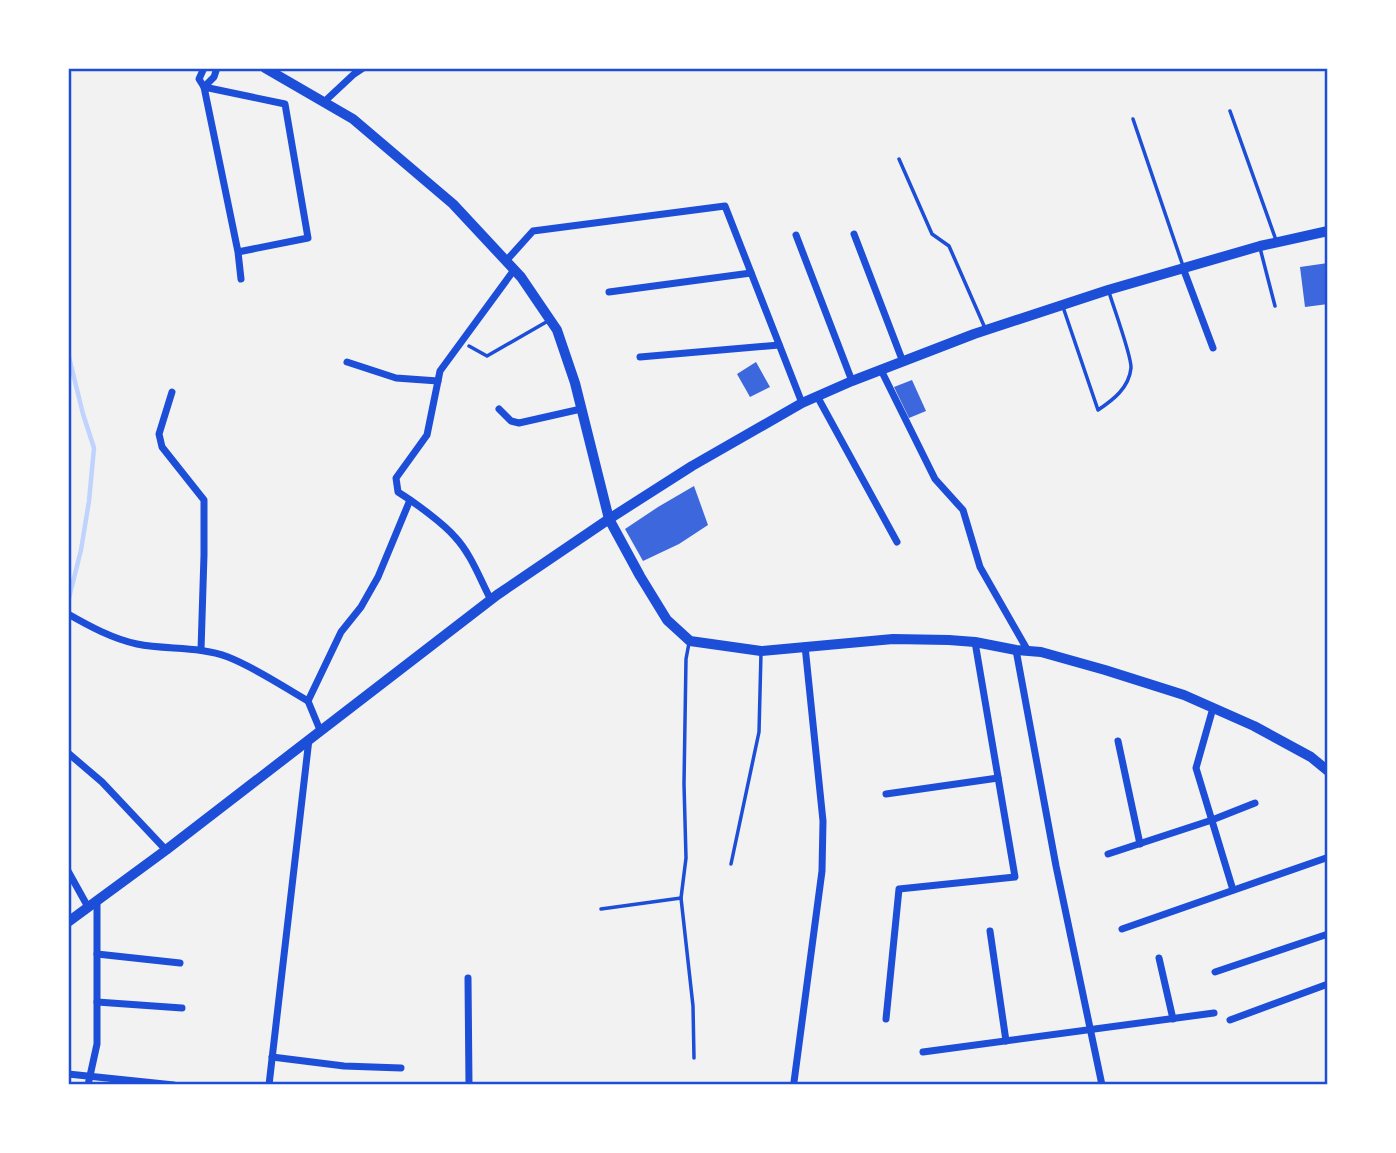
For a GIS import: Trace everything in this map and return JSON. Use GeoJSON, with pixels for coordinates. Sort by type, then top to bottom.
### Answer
{"type":"FeatureCollection","features":[{"type":"Feature","properties":{"kind":"main road"},"geometry":{"type":"LineString","coordinates":[[68,922],[491,600],[707,456],[802,403],[986,330],[1108,289],[1259,246],[1328,231]]}},
{"type":"Feature","properties":{"kind":"street"},"geometry":{"type":"LineString","coordinates":[[204,68],[199,79],[204,87],[242,279]]}},
{"type":"Feature","properties":{"kind":"street"},"geometry":{"type":"LineString","coordinates":[[204,87],[214,77],[217,68]]}},
{"type":"Feature","properties":{"kind":"street"},"geometry":{"type":"LineString","coordinates":[[265,68],[353,119],[453,204],[521,277],[557,330],[571,370],[609,519],[667,620],[690,641],[761,651],[893,639],[949,640],[1041,652],[1184,695],[1266,732],[1311,757],[1328,771]]}},
{"type":"Feature","properties":{"kind":"street"},"geometry":{"type":"LineString","coordinates":[[324,103],[363,68]]}},
{"type":"Feature","properties":{"kind":"street"},"geometry":{"type":"LineString","coordinates":[[204,87],[285,104],[308,238],[238,252]]}},
{"type":"Feature","properties":{"kind":"street"},"geometry":{"type":"LineString","coordinates":[[506,261],[533,231],[725,206],[802,403]]}},
{"type":"Feature","properties":{"kind":"street"},"geometry":{"type":"LineString","coordinates":[[854,234],[903,362]]}},
{"type":"Feature","properties":{"kind":"street"},"geometry":{"type":"LineString","coordinates":[[796,235],[852,381]]}},
{"type":"Feature","properties":{"kind":"street"},"geometry":{"type":"LineString","coordinates":[[1184,268],[1213,348]]}},
{"type":"Feature","properties":{"kind":"street"},"geometry":{"type":"LineString","coordinates":[[491,600],[465,550],[454,535],[398,492],[396,478],[427,435],[440,371],[514,270]]}},
{"type":"Feature","properties":{"kind":"street"},"geometry":{"type":"LineString","coordinates":[[609,292],[751,274]]}},
{"type":"Feature","properties":{"kind":"street"},"geometry":{"type":"LineString","coordinates":[[640,357],[779,345]]}},
{"type":"Feature","properties":{"kind":"street"},"geometry":{"type":"LineString","coordinates":[[347,362],[396,378],[438,381]]}},
{"type":"Feature","properties":{"kind":"street"},"geometry":{"type":"LineString","coordinates":[[881,370],[935,479],[963,510],[980,567],[1028,651]]}},
{"type":"Feature","properties":{"kind":"street"},"geometry":{"type":"LineString","coordinates":[[172,392],[159,433],[162,447],[204,500],[201,650]]}},
{"type":"Feature","properties":{"kind":"street"},"geometry":{"type":"LineString","coordinates":[[817,396],[897,542]]}},
{"type":"Feature","properties":{"kind":"street"},"geometry":{"type":"LineString","coordinates":[[499,409],[511,421],[519,423],[581,410]]}},
{"type":"Feature","properties":{"kind":"street"},"geometry":{"type":"LineString","coordinates":[[308,701],[341,632],[361,607],[378,577],[410,500]]}},
{"type":"Feature","properties":{"kind":"street"},"geometry":{"type":"LineString","coordinates":[[68,614],[135,643],[201,650],[227,657],[308,701],[320,730]]}},
{"type":"Feature","properties":{"kind":"street"},"geometry":{"type":"LineString","coordinates":[[886,1019],[899,889],[1015,877],[975,642]]}},
{"type":"Feature","properties":{"kind":"street"},"geometry":{"type":"LineString","coordinates":[[794,1082],[822,871],[823,821],[805,646]]}},
{"type":"Feature","properties":{"kind":"street"},"geometry":{"type":"LineString","coordinates":[[1016,650],[1056,866],[1102,1085]]}},
{"type":"Feature","properties":{"kind":"street"},"geometry":{"type":"LineString","coordinates":[[1213,708],[1196,768],[1233,890]]}},
{"type":"Feature","properties":{"kind":"street"},"geometry":{"type":"LineString","coordinates":[[269,1085],[309,739]]}},
{"type":"Feature","properties":{"kind":"street"},"geometry":{"type":"LineString","coordinates":[[1118,741],[1140,844]]}},
{"type":"Feature","properties":{"kind":"street"},"geometry":{"type":"LineString","coordinates":[[68,753],[102,782],[166,850]]}},
{"type":"Feature","properties":{"kind":"street"},"geometry":{"type":"LineString","coordinates":[[886,794],[998,778]]}},
{"type":"Feature","properties":{"kind":"street"},"geometry":{"type":"LineString","coordinates":[[1108,854],[1255,803]]}},
{"type":"Feature","properties":{"kind":"street"},"geometry":{"type":"LineString","coordinates":[[1122,929],[1326,858]]}},
{"type":"Feature","properties":{"kind":"street"},"geometry":{"type":"LineString","coordinates":[[68,871],[93,904],[97,954],[97,1044],[88,1085]]}},
{"type":"Feature","properties":{"kind":"street"},"geometry":{"type":"LineString","coordinates":[[990,931],[1006,1041]]}},
{"type":"Feature","properties":{"kind":"street"},"geometry":{"type":"LineString","coordinates":[[1215,972],[1328,934]]}},
{"type":"Feature","properties":{"kind":"street"},"geometry":{"type":"LineString","coordinates":[[97,954],[180,963]]}},
{"type":"Feature","properties":{"kind":"street"},"geometry":{"type":"LineString","coordinates":[[1159,958],[1172,1019]]}},
{"type":"Feature","properties":{"kind":"street"},"geometry":{"type":"LineString","coordinates":[[468,978],[469,1085]]}},
{"type":"Feature","properties":{"kind":"street"},"geometry":{"type":"LineString","coordinates":[[1230,1020],[1328,984]]}},
{"type":"Feature","properties":{"kind":"street"},"geometry":{"type":"LineString","coordinates":[[97,1002],[182,1008]]}},
{"type":"Feature","properties":{"kind":"street"},"geometry":{"type":"LineString","coordinates":[[923,1052],[1214,1013]]}},
{"type":"Feature","properties":{"kind":"street"},"geometry":{"type":"LineString","coordinates":[[272,1057],[344,1066],[401,1068]]}},
{"type":"Feature","properties":{"kind":"street"},"geometry":{"type":"LineString","coordinates":[[68,1074],[174,1085]]}},
{"type":"Feature","properties":{"kind":"lane"},"geometry":{"type":"LineString","coordinates":[[1230,111],[1276,242]]}},
{"type":"Feature","properties":{"kind":"lane"},"geometry":{"type":"LineString","coordinates":[[1133,119],[1184,268]]}},
{"type":"Feature","properties":{"kind":"lane"},"geometry":{"type":"LineString","coordinates":[[899,159],[932,234],[949,246],[986,330]]}},
{"type":"Feature","properties":{"kind":"lane"},"geometry":{"type":"LineString","coordinates":[[1259,246],[1275,306]]}},
{"type":"Feature","properties":{"kind":"lane"},"geometry":{"type":"LineString","coordinates":[[1063,305],[1098,410],[1115,399],[1132,366],[1108,289]]}},
{"type":"Feature","properties":{"kind":"lane"},"geometry":{"type":"LineString","coordinates":[[469,346],[487,356],[550,320]]}},
{"type":"Feature","properties":{"kind":"lane"},"geometry":{"type":"LineString","coordinates":[[690,641],[686,659],[686,858],[681,898],[692,1006],[694,1058]]}},
{"type":"Feature","properties":{"kind":"lane"},"geometry":{"type":"LineString","coordinates":[[731,864],[759,732],[761,651]]}},
{"type":"Feature","properties":{"kind":"lane"},"geometry":{"type":"LineString","coordinates":[[601,909],[681,898]]}},
{"type":"Feature","properties":{"kind":"building"},"geometry":{"type":"Polygon","coordinates":[[[1328,263],[1328,304],[1305,307],[1300,267],[1328,263]]]}},
{"type":"Feature","properties":{"kind":"building"},"geometry":{"type":"Polygon","coordinates":[[[756,362],[770,387],[750,397],[737,374],[756,362]]]}},
{"type":"Feature","properties":{"kind":"building"},"geometry":{"type":"Polygon","coordinates":[[[912,380],[926,411],[909,418],[894,387],[912,380]]]}},
{"type":"Feature","properties":{"kind":"building"},"geometry":{"type":"Polygon","coordinates":[[[694,486],[708,525],[679,544],[643,561],[625,529],[694,486]]]}},
{"type":"Feature","properties":{"kind":"waterway"},"geometry":{"type":"LineString","coordinates":[[68,353],[94,448],[81,550],[68,602]]}}]}
